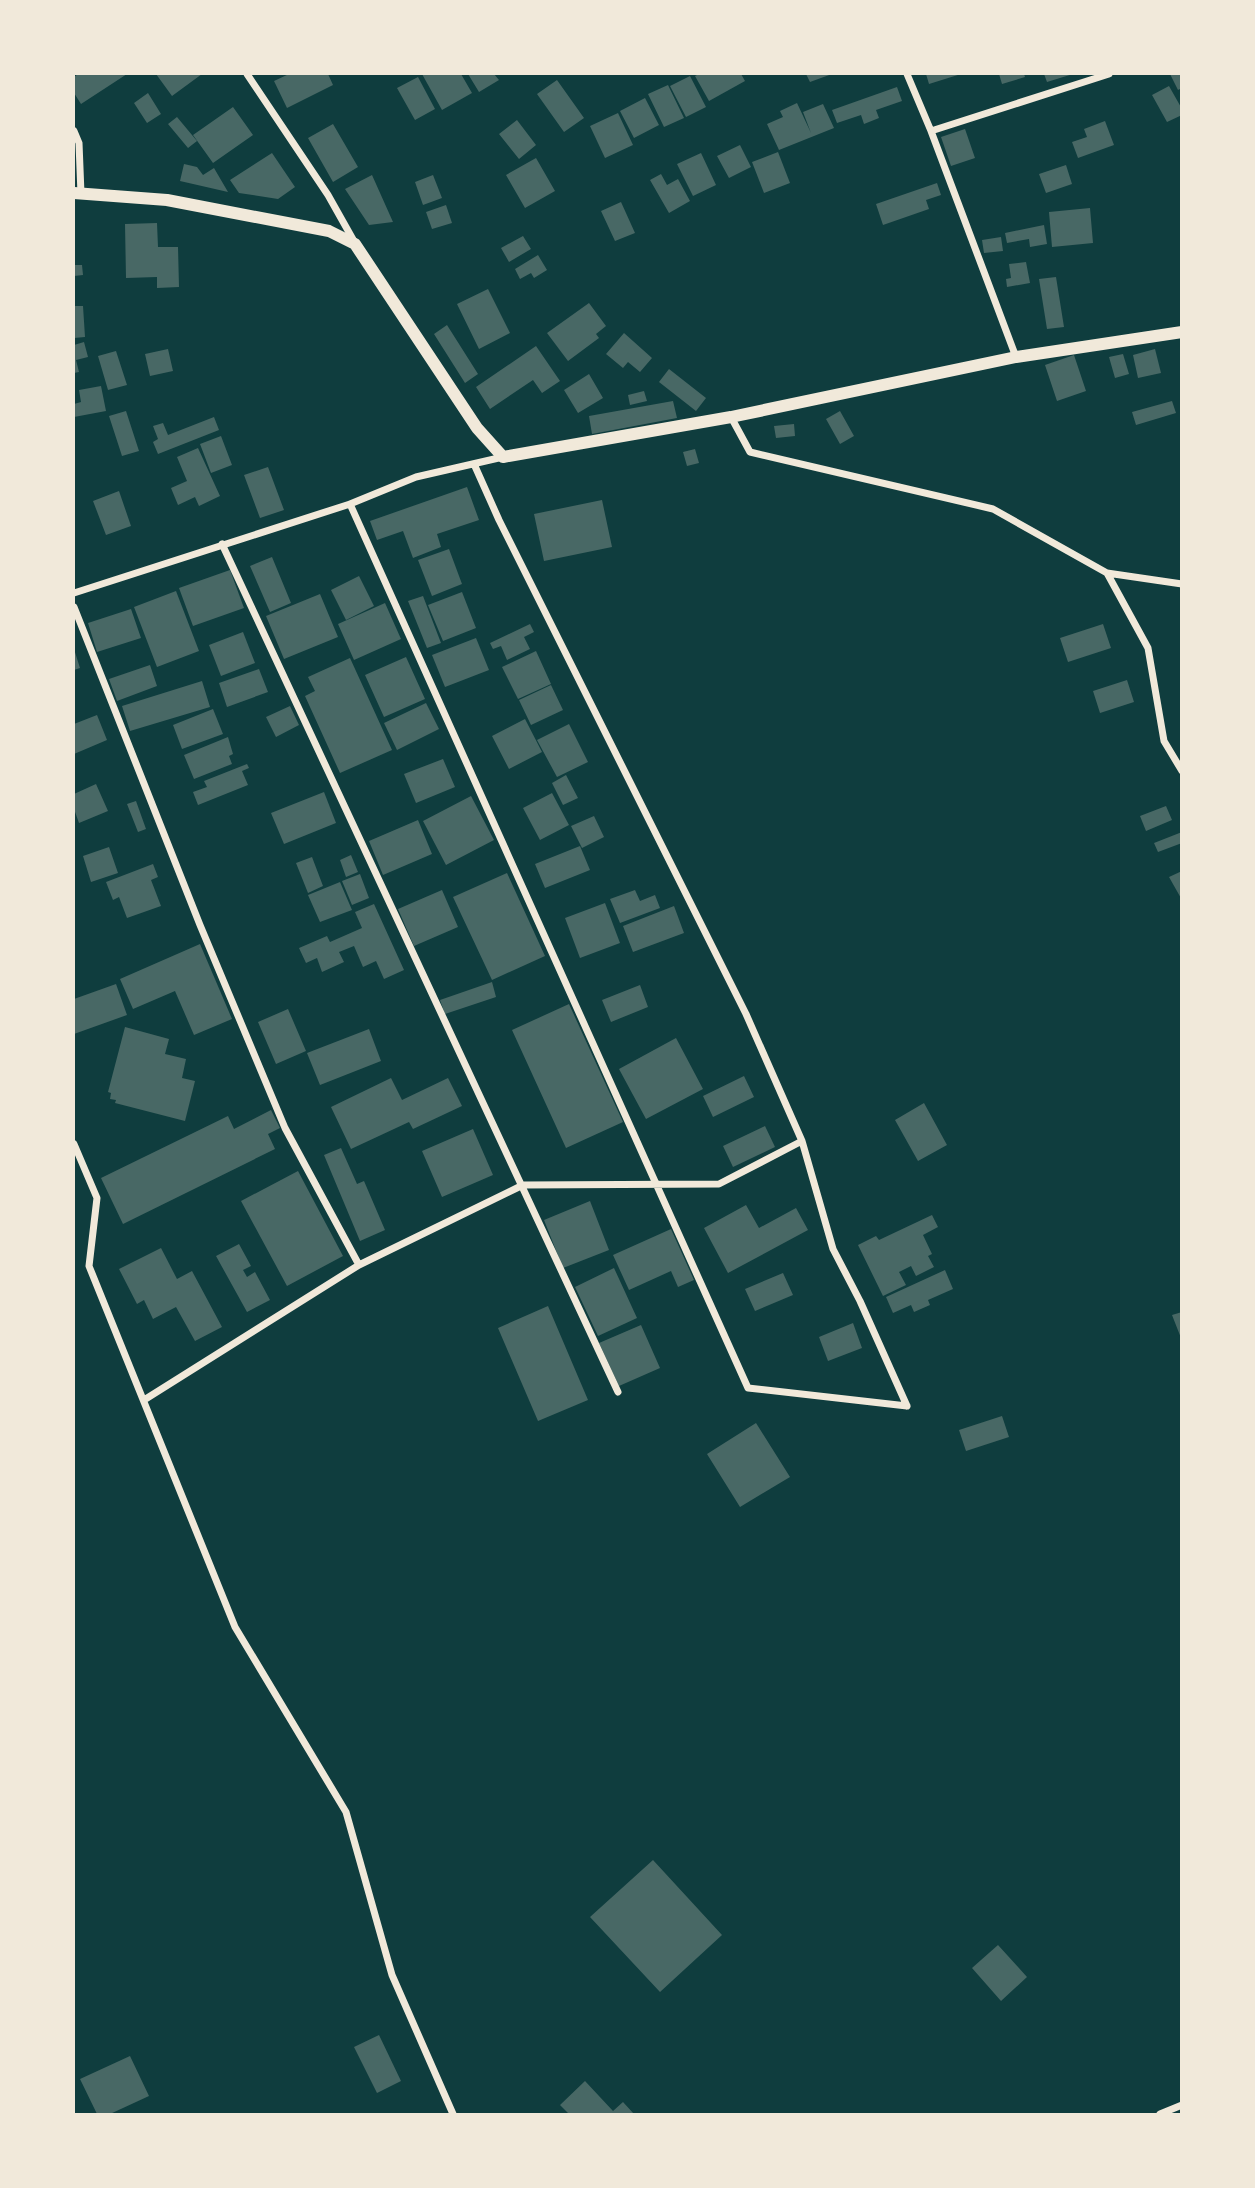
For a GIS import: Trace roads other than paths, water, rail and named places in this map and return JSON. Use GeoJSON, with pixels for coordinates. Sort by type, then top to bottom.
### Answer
{"type":"FeatureCollection","features":[{"type":"Feature","properties":{"kind":"street"},"geometry":{"type":"LineString","coordinates":[[247,74],[477,428],[503,457]]}},
{"type":"Feature","properties":{"kind":"street"},"geometry":{"type":"LineString","coordinates":[[907,74],[1016,357]]}},
{"type":"Feature","properties":{"kind":"street"},"geometry":{"type":"LineString","coordinates":[[931,131],[1109,74]]}},
{"type":"Feature","properties":{"kind":"street"},"geometry":{"type":"LineString","coordinates":[[74,131],[79,143],[77,194],[167,200],[329,231],[355,244]]}},
{"type":"Feature","properties":{"kind":"street"},"geometry":{"type":"LineString","coordinates":[[74,593],[350,504],[416,477],[503,457],[731,417],[1016,357],[1181,332]]}},
{"type":"Feature","properties":{"kind":"street"},"geometry":{"type":"LineString","coordinates":[[731,417],[750,452],[993,509],[1107,573],[1181,584]]}},
{"type":"Feature","properties":{"kind":"street"},"geometry":{"type":"LineString","coordinates":[[350,504],[748,1388],[907,1406],[860,1301],[833,1249],[802,1142],[746,1014],[499,520],[474,464]]}},
{"type":"Feature","properties":{"kind":"street"},"geometry":{"type":"LineString","coordinates":[[222,544],[618,1392]]}},
{"type":"Feature","properties":{"kind":"street"},"geometry":{"type":"LineString","coordinates":[[1107,573],[1147,648],[1164,741],[1181,771]]}},
{"type":"Feature","properties":{"kind":"street"},"geometry":{"type":"LineString","coordinates":[[74,607],[200,925],[285,1128],[359,1265]]}},
{"type":"Feature","properties":{"kind":"street"},"geometry":{"type":"LineString","coordinates":[[144,1400],[359,1265],[523,1185],[719,1184],[802,1142]]}},
{"type":"Feature","properties":{"kind":"street"},"geometry":{"type":"LineString","coordinates":[[74,1144],[97,1199],[89,1266],[235,1627],[345,1812],[392,1975],[453,2115]]}},
{"type":"Feature","properties":{"kind":"street"},"geometry":{"type":"LineString","coordinates":[[1160,2115],[1181,2105]]}}]}
